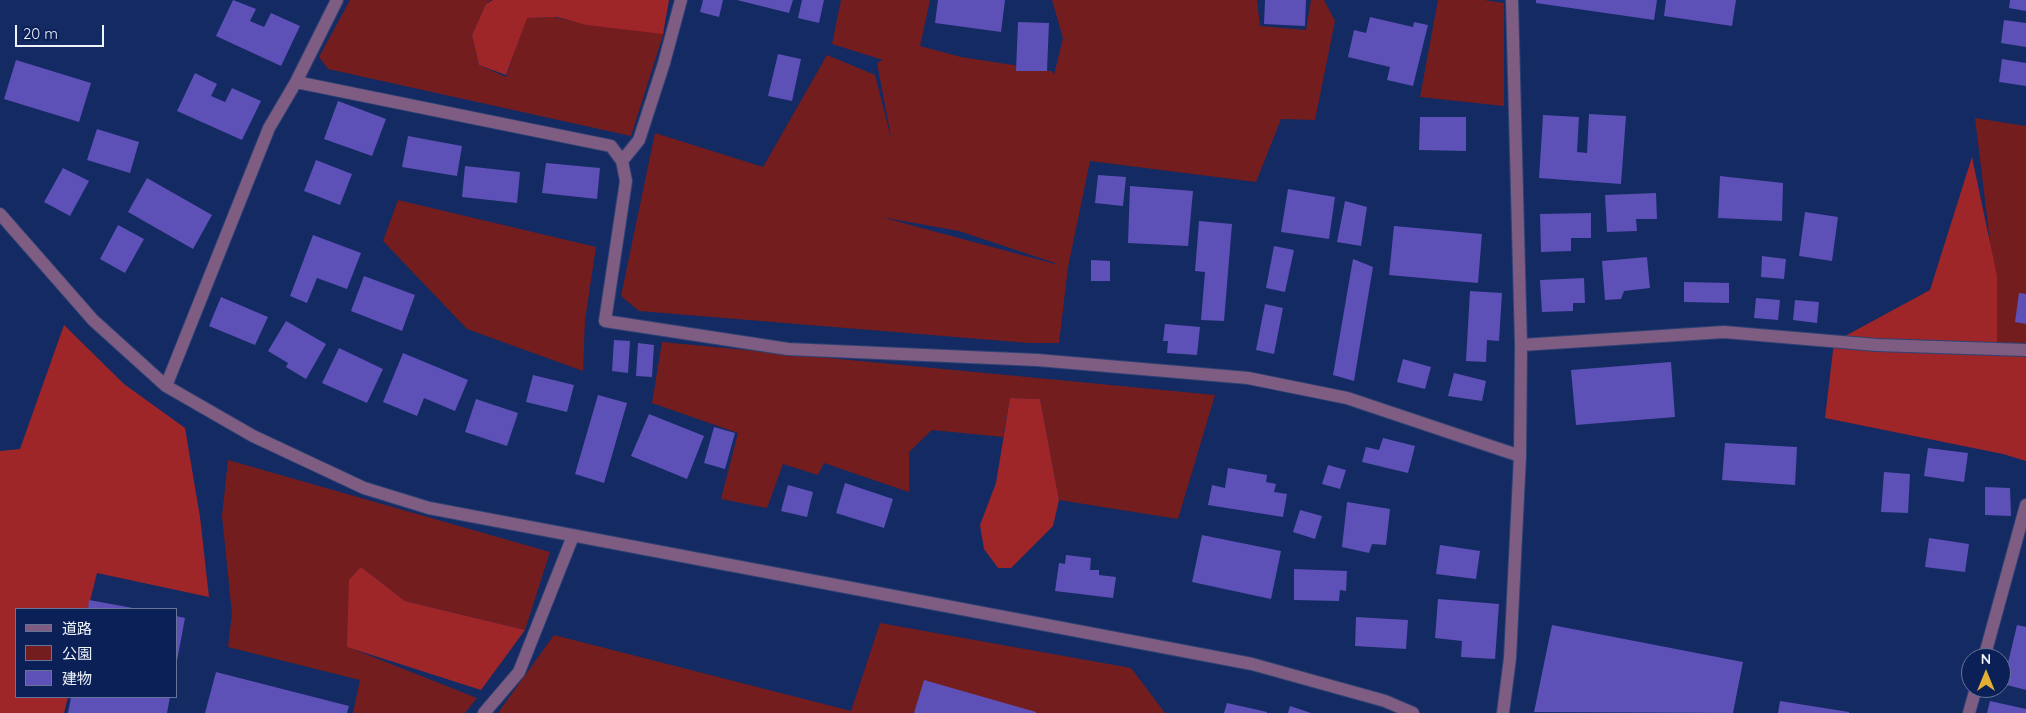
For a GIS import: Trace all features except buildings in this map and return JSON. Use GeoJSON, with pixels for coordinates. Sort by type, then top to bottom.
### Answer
{"type":"FeatureCollection","features":[{"type":"Feature","properties":{"kind":"street"},"geometry":{"type":"LineString","coordinates":[[166,386],[269,128],[296,82],[336,0]]}},
{"type":"Feature","properties":{"kind":"street"},"geometry":{"type":"LineString","coordinates":[[622,161],[639,140],[664,63],[680,0]]}},
{"type":"Feature","properties":{"kind":"street"},"geometry":{"type":"LineString","coordinates":[[1503,713],[1510,658],[1520,456],[1521,346],[1512,0]]}},
{"type":"Feature","properties":{"kind":"street"},"geometry":{"type":"LineString","coordinates":[[296,82],[611,146],[622,161],[626,181],[606,321],[788,350],[1037,360],[1248,378],[1347,398],[1520,456]]}},
{"type":"Feature","properties":{"kind":"street"},"geometry":{"type":"LineString","coordinates":[[0,214],[93,320],[166,386],[253,436],[364,488],[429,508],[1252,664],[1385,701],[1413,713]]}},
{"type":"Feature","properties":{"kind":"street"},"geometry":{"type":"LineString","coordinates":[[1521,346],[1724,332],[1877,346],[2026,350]]}},
{"type":"Feature","properties":{"kind":"street"},"geometry":{"type":"LineString","coordinates":[[1987,648],[2026,505]]}},
{"type":"Feature","properties":{"kind":"street"},"geometry":{"type":"LineString","coordinates":[[484,713],[519,672],[573,536]]}},
{"type":"Feature","properties":{"kind":"street"},"geometry":{"type":"LineString","coordinates":[[1969,713],[1973,698]]}},
{"type":"Feature","properties":{"kind":"green space"},"geometry":{"type":"Polygon","coordinates":[[[350,0],[491,0],[486,4],[472,35],[479,65],[506,77],[526,18],[553,17],[582,23],[664,32],[631,136],[328,69],[319,57],[350,0]]]}},
{"type":"Feature","properties":{"kind":"green space"},"geometry":{"type":"Polygon","coordinates":[[[841,0],[930,0],[920,46],[961,57],[1052,71],[1054,75],[1063,38],[1052,0],[1257,0],[1260,26],[1306,30],[1311,0],[1324,0],[1335,21],[1315,120],[1281,119],[1256,182],[1090,161],[1068,267],[1059,343],[1029,343],[639,311],[621,296],[655,133],[763,167],[827,55],[875,75],[892,142],[877,63],[883,60],[832,44],[841,0]],[[881,217],[1055,264],[1055,263],[959,231],[881,217]]]}},
{"type":"Feature","properties":{"kind":"green space"},"geometry":{"type":"Polygon","coordinates":[[[1438,0],[1484,0],[1504,3],[1504,106],[1420,97],[1438,0]]]}},
{"type":"Feature","properties":{"kind":"green space"},"geometry":{"type":"Polygon","coordinates":[[[1975,118],[2026,126],[2026,350],[1997,349],[1990,242],[1975,118]]]}},
{"type":"Feature","properties":{"kind":"green space"},"geometry":{"type":"Polygon","coordinates":[[[398,200],[596,247],[585,320],[583,371],[467,329],[383,241],[398,200]]]}},
{"type":"Feature","properties":{"kind":"green space"},"geometry":{"type":"Polygon","coordinates":[[[662,342],[1215,395],[1178,519],[1059,500],[1040,399],[1010,398],[1003,437],[932,430],[909,452],[909,492],[824,463],[818,475],[783,464],[767,508],[721,499],[738,433],[652,403],[662,342]]]}},
{"type":"Feature","properties":{"kind":"green space"},"geometry":{"type":"Polygon","coordinates":[[[228,460],[550,552],[525,630],[405,601],[361,567],[348,647],[477,698],[465,713],[353,713],[360,680],[228,647],[232,614],[222,516],[228,460]]]}},
{"type":"Feature","properties":{"kind":"green space"},"geometry":{"type":"Polygon","coordinates":[[[880,623],[1131,668],[1165,713],[498,713],[554,635],[851,711],[880,623]]]}},
{"type":"Feature","properties":{"kind":"shaded area"},"geometry":{"type":"Polygon","coordinates":[[[493,0],[669,0],[663,34],[587,25],[557,17],[527,18],[506,75],[479,65],[472,35],[486,4],[493,0]]]}},
{"type":"Feature","properties":{"kind":"shaded area"},"geometry":{"type":"Polygon","coordinates":[[[1972,157],[1997,276],[1997,349],[2026,349],[2026,461],[2003,454],[1825,418],[1834,342],[1930,290],[1972,157]]]}},
{"type":"Feature","properties":{"kind":"shaded area"},"geometry":{"type":"Polygon","coordinates":[[[64,325],[124,384],[185,428],[200,517],[209,597],[97,573],[88,608],[15,608],[15,698],[68,698],[64,713],[0,713],[0,451],[20,449],[64,325]]]}},
{"type":"Feature","properties":{"kind":"shaded area"},"geometry":{"type":"Polygon","coordinates":[[[1010,398],[1040,399],[1059,500],[1053,526],[1011,568],[998,568],[984,549],[980,525],[996,483],[1010,398]]]}},
{"type":"Feature","properties":{"kind":"shaded area"},"geometry":{"type":"Polygon","coordinates":[[[361,567],[405,601],[525,630],[481,690],[347,647],[349,580],[361,567]]]}}]}
